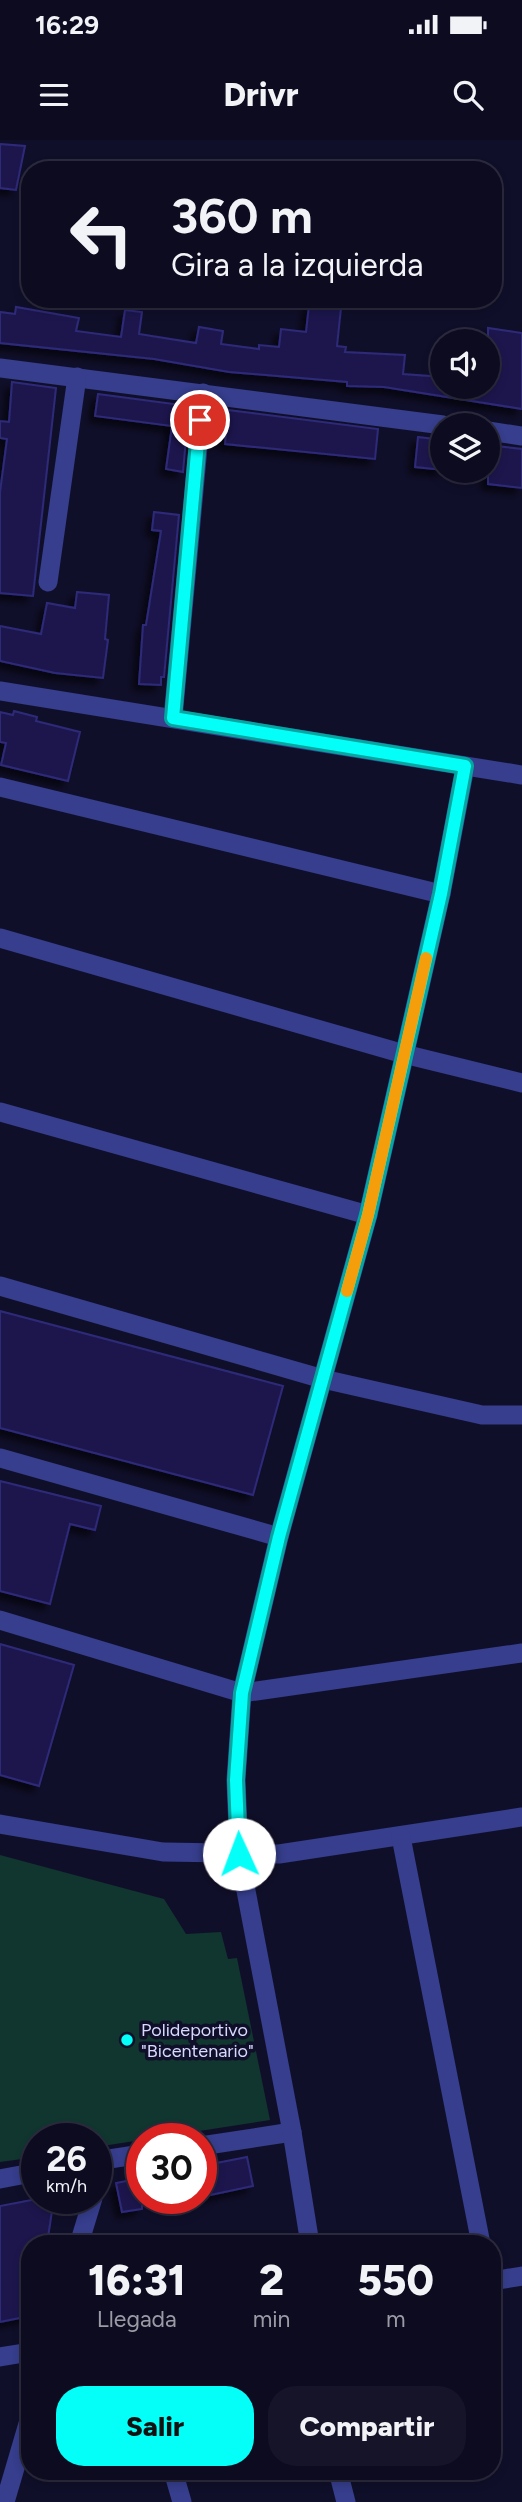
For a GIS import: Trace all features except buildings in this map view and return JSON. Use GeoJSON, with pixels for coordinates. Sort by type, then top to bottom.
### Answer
{"type":"FeatureCollection","features":[{"type":"Feature","properties":{"kind":"street"},"geometry":{"type":"LineString","coordinates":[[0,368],[430,423]]}},
{"type":"Feature","properties":{"kind":"street"},"geometry":{"type":"LineString","coordinates":[[48,582],[77,377]]}},
{"type":"Feature","properties":{"kind":"street"},"geometry":{"type":"LineString","coordinates":[[173,718],[203,393]]}},
{"type":"Feature","properties":{"kind":"street"},"geometry":{"type":"LineString","coordinates":[[500,433],[522,436]]}},
{"type":"Feature","properties":{"kind":"street"},"geometry":{"type":"LineString","coordinates":[[0,691],[522,775]]}},
{"type":"Feature","properties":{"kind":"street"},"geometry":{"type":"LineString","coordinates":[[309,2235],[292,2132],[239,1854],[236,1780],[242,1693],[279,1537],[368,1215],[441,894],[465,766]]}},
{"type":"Feature","properties":{"kind":"street"},"geometry":{"type":"LineString","coordinates":[[0,787],[441,894]]}},
{"type":"Feature","properties":{"kind":"street"},"geometry":{"type":"LineString","coordinates":[[0,938],[404,1054],[522,1083]]}},
{"type":"Feature","properties":{"kind":"street"},"geometry":{"type":"LineString","coordinates":[[0,1112],[368,1215]]}},
{"type":"Feature","properties":{"kind":"street"},"geometry":{"type":"LineString","coordinates":[[0,1286],[323,1379],[482,1415],[522,1415]]}},
{"type":"Feature","properties":{"kind":"street"},"geometry":{"type":"LineString","coordinates":[[0,1458],[279,1537]]}},
{"type":"Feature","properties":{"kind":"street"},"geometry":{"type":"LineString","coordinates":[[0,1620],[242,1693],[522,1653]]}},
{"type":"Feature","properties":{"kind":"street"},"geometry":{"type":"LineString","coordinates":[[0,1824],[163,1852],[279,1854],[522,1817]]}},
{"type":"Feature","properties":{"kind":"street"},"geometry":{"type":"LineString","coordinates":[[401,1837],[479,2235]]}},
{"type":"Feature","properties":{"kind":"street"},"geometry":{"type":"LineString","coordinates":[[217,2144],[292,2132]]}},
{"type":"Feature","properties":{"kind":"street"},"geometry":{"type":"LineString","coordinates":[[0,2179],[21,2175]]}},
{"type":"Feature","properties":{"kind":"street"},"geometry":{"type":"LineString","coordinates":[[82,2235],[88,2214]]}},
{"type":"Feature","properties":{"kind":"street"},"geometry":{"type":"LineString","coordinates":[[501,2280],[522,2276]]}},
{"type":"Feature","properties":{"kind":"street"},"geometry":{"type":"LineString","coordinates":[[0,2357],[21,2354]]}},
{"type":"Feature","properties":{"kind":"street"},"geometry":{"type":"LineString","coordinates":[[5,2502],[21,2446]]}},
{"type":"Feature","properties":{"kind":"street"},"geometry":{"type":"LineString","coordinates":[[12,2475],[23,2502]]}},
{"type":"Feature","properties":{"kind":"street"},"geometry":{"type":"LineString","coordinates":[[176,2480],[183,2502]]}},
{"type":"Feature","properties":{"kind":"street"},"geometry":{"type":"LineString","coordinates":[[340,2480],[346,2502]]}},
{"type":"Feature","properties":{"kind":"green space","name":"Polideportivo \"Bicentenario\""},"geometry":{"type":"Polygon","coordinates":[[[0,1855],[164,1899],[186,1934],[221,1932],[228,1959],[237,1958],[270,2120],[217,2128],[217,2123],[126,2123],[126,2142],[112,2145],[112,2123],[21,2123],[21,2159],[0,2162],[0,1855]]]}},
{"type":"Feature","properties":{"kind":"slow traffic"},"geometry":{"type":"LineString","coordinates":[[347,1291],[368,1215],[426,958]]}},
{"type":"Feature","properties":{"kind":"place","name":"Polideportivo \"Bicentenario\""},"geometry":{"type":"Point","coordinates":[127,2040]}},
{"type":"Feature","properties":{"kind":"route"},"geometry":{"type":"LineString","coordinates":[[200,420],[173,718],[465,766],[441,894],[368,1215],[279,1537],[242,1693],[236,1780],[239,1854]]}}]}
